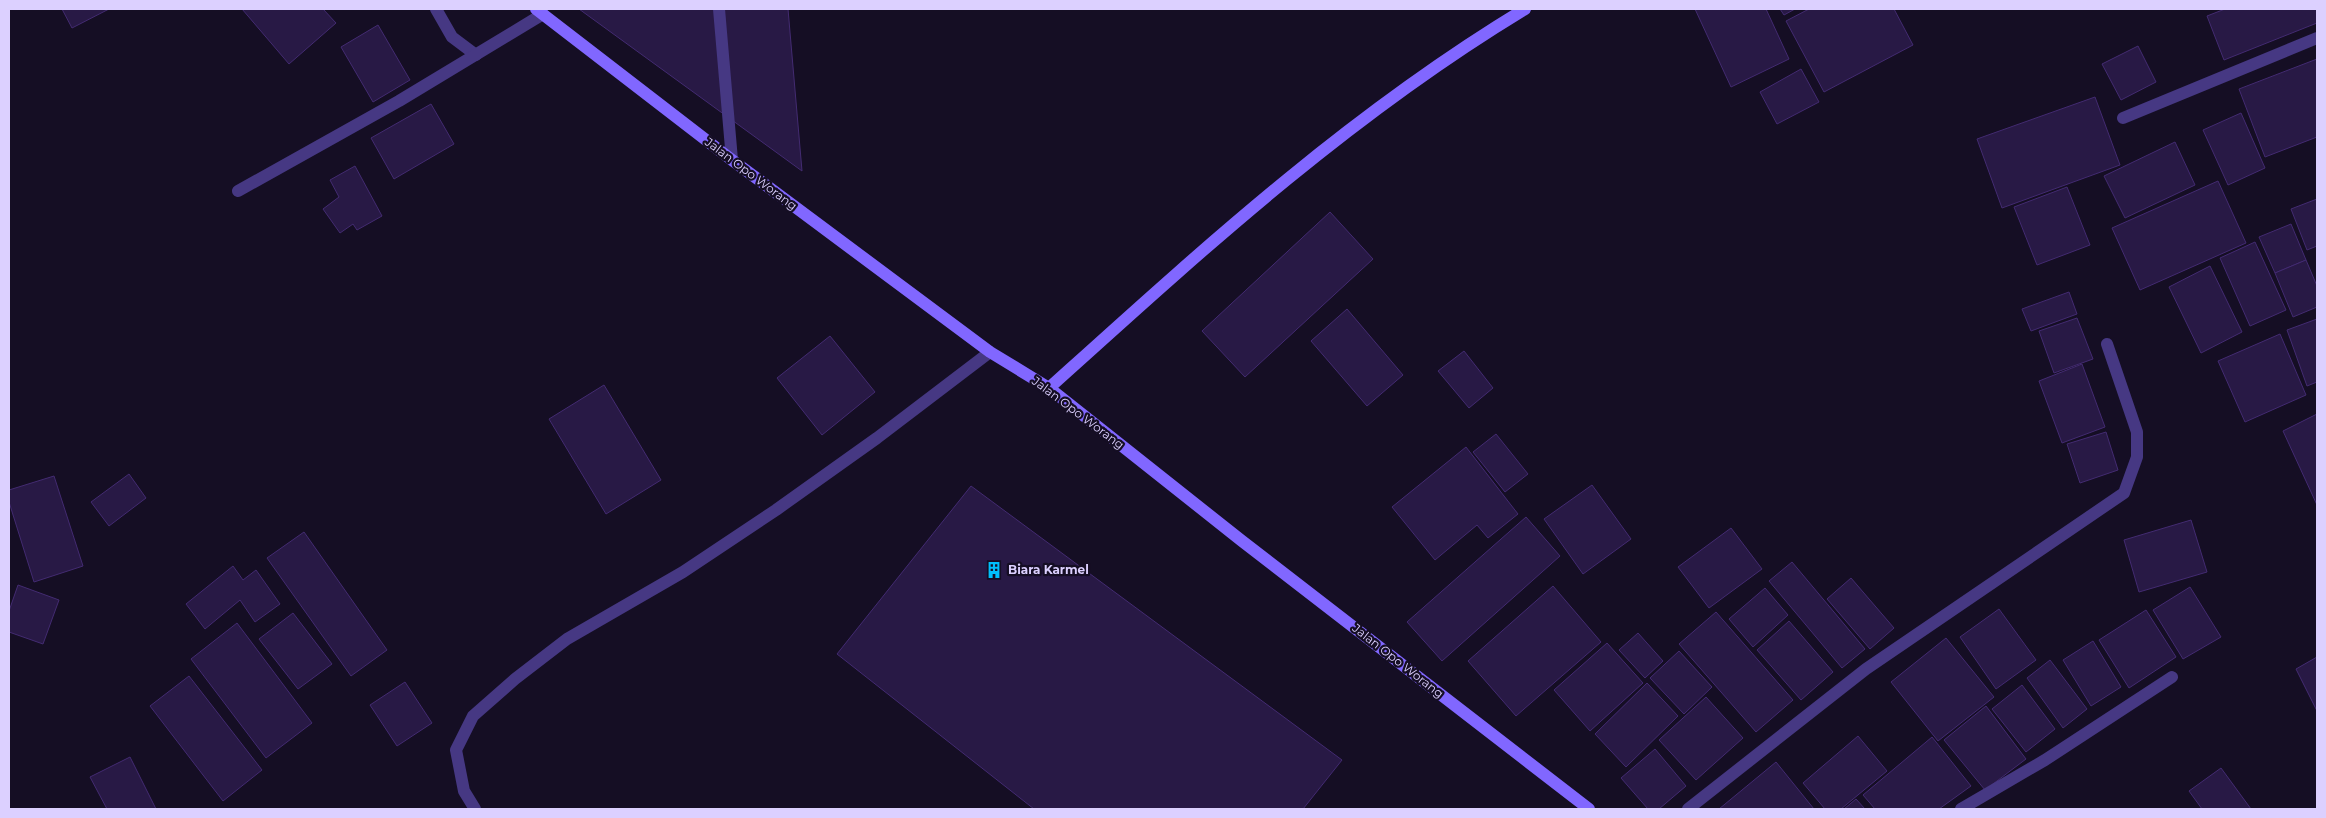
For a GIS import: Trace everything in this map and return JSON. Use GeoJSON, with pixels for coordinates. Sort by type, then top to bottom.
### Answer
{"type":"FeatureCollection","features":[{"type":"Feature","properties":{"kind":"street"},"geometry":{"type":"LineString","coordinates":[[436,9],[452,37],[476,55]]}},
{"type":"Feature","properties":{"kind":"street"},"geometry":{"type":"LineString","coordinates":[[719,9],[732,160]]}},
{"type":"Feature","properties":{"kind":"street"},"geometry":{"type":"LineString","coordinates":[[1049,388],[1215,238],[1351,126],[1464,46],[1525,9]]}},
{"type":"Feature","properties":{"kind":"street"},"geometry":{"type":"LineString","coordinates":[[238,191],[400,101],[476,55],[539,11]]}},
{"type":"Feature","properties":{"kind":"street","name":"Jalan Opo Worang"},"geometry":{"type":"LineString","coordinates":[[539,11],[732,160],[990,352],[1049,388],[1242,542],[1589,809]]}},
{"type":"Feature","properties":{"kind":"street"},"geometry":{"type":"LineString","coordinates":[[2123,118],[2317,38]]}},
{"type":"Feature","properties":{"kind":"street"},"geometry":{"type":"LineString","coordinates":[[1688,809],[1866,669],[2124,493],[2137,456],[2137,432],[2106,344]]}},
{"type":"Feature","properties":{"kind":"street"},"geometry":{"type":"LineString","coordinates":[[475,809],[464,791],[456,750],[473,716],[515,679],[568,639],[683,572],[776,510],[877,438],[990,352]]}},
{"type":"Feature","properties":{"kind":"street"},"geometry":{"type":"LineString","coordinates":[[1961,809],[2028,770],[2172,677]]}},
{"type":"Feature","properties":{"kind":"building"},"geometry":{"type":"Polygon","coordinates":[[[62,9],[109,9],[72,28],[62,9]]]}},
{"type":"Feature","properties":{"kind":"building"},"geometry":{"type":"Polygon","coordinates":[[[242,9],[323,9],[336,23],[289,64],[242,9]]]}},
{"type":"Feature","properties":{"kind":"building"},"geometry":{"type":"Polygon","coordinates":[[[579,9],[788,9],[802,171],[579,9]]]}},
{"type":"Feature","properties":{"kind":"building"},"geometry":{"type":"Polygon","coordinates":[[[1695,9],[1766,9],[1789,59],[1731,87],[1695,9]]]}},
{"type":"Feature","properties":{"kind":"building"},"geometry":{"type":"Polygon","coordinates":[[[1780,9],[1795,9],[1784,15],[1780,9]]]}},
{"type":"Feature","properties":{"kind":"building"},"geometry":{"type":"Polygon","coordinates":[[[1809,9],[1894,9],[1913,45],[1824,92],[1786,21],[1809,9]]]}},
{"type":"Feature","properties":{"kind":"building"},"geometry":{"type":"Polygon","coordinates":[[[2225,9],[2317,9],[2317,23],[2224,60],[2207,16],[2225,9]]]}},
{"type":"Feature","properties":{"kind":"building"},"geometry":{"type":"Polygon","coordinates":[[[378,25],[410,80],[373,102],[341,47],[378,25]]]}},
{"type":"Feature","properties":{"kind":"building"},"geometry":{"type":"Polygon","coordinates":[[[2138,46],[2156,82],[2121,100],[2102,64],[2138,46]]]}},
{"type":"Feature","properties":{"kind":"building"},"geometry":{"type":"Polygon","coordinates":[[[2317,59],[2317,137],[2265,157],[2239,89],[2317,59]]]}},
{"type":"Feature","properties":{"kind":"building"},"geometry":{"type":"Polygon","coordinates":[[[1801,69],[1819,102],[1777,124],[1760,92],[1801,69]]]}},
{"type":"Feature","properties":{"kind":"building"},"geometry":{"type":"Polygon","coordinates":[[[2095,97],[2120,165],[2002,208],[1977,139],[2095,97]]]}},
{"type":"Feature","properties":{"kind":"building"},"geometry":{"type":"Polygon","coordinates":[[[431,104],[454,144],[394,179],[371,138],[431,104]]]}},
{"type":"Feature","properties":{"kind":"building"},"geometry":{"type":"Polygon","coordinates":[[[2241,113],[2265,168],[2228,185],[2203,130],[2241,113]]]}},
{"type":"Feature","properties":{"kind":"building"},"geometry":{"type":"Polygon","coordinates":[[[2175,142],[2195,185],[2125,218],[2104,176],[2175,142]]]}},
{"type":"Feature","properties":{"kind":"building"},"geometry":{"type":"Polygon","coordinates":[[[355,166],[382,216],[357,230],[353,224],[340,233],[323,209],[339,197],[330,180],[355,166]]]}},
{"type":"Feature","properties":{"kind":"building"},"geometry":{"type":"Polygon","coordinates":[[[2218,181],[2246,243],[2140,290],[2112,228],[2218,181]]]}},
{"type":"Feature","properties":{"kind":"building"},"geometry":{"type":"Polygon","coordinates":[[[2067,187],[2090,245],[2037,265],[2014,207],[2067,187]]]}},
{"type":"Feature","properties":{"kind":"building"},"geometry":{"type":"Polygon","coordinates":[[[2317,199],[2317,246],[2307,250],[2291,209],[2317,199]]]}},
{"type":"Feature","properties":{"kind":"building"},"geometry":{"type":"Polygon","coordinates":[[[1330,212],[1373,259],[1245,377],[1202,331],[1330,212]]]}},
{"type":"Feature","properties":{"kind":"building"},"geometry":{"type":"Polygon","coordinates":[[[2291,224],[2306,260],[2275,273],[2259,237],[2291,224]]]}},
{"type":"Feature","properties":{"kind":"building"},"geometry":{"type":"Polygon","coordinates":[[[2255,242],[2286,310],[2250,326],[2220,258],[2255,242]]]}},
{"type":"Feature","properties":{"kind":"building"},"geometry":{"type":"Polygon","coordinates":[[[2306,260],[2317,286],[2317,307],[2293,317],[2275,273],[2306,260]]]}},
{"type":"Feature","properties":{"kind":"building"},"geometry":{"type":"Polygon","coordinates":[[[2210,266],[2242,332],[2201,353],[2169,287],[2210,266]]]}},
{"type":"Feature","properties":{"kind":"building"},"geometry":{"type":"Polygon","coordinates":[[[2069,292],[2077,314],[2031,331],[2022,309],[2069,292]]]}},
{"type":"Feature","properties":{"kind":"building"},"geometry":{"type":"Polygon","coordinates":[[[1347,309],[1403,375],[1367,406],[1311,341],[1347,309]]]}},
{"type":"Feature","properties":{"kind":"building"},"geometry":{"type":"Polygon","coordinates":[[[2077,318],[2093,359],[2054,373],[2039,331],[2077,318]]]}},
{"type":"Feature","properties":{"kind":"building"},"geometry":{"type":"Polygon","coordinates":[[[2317,319],[2317,382],[2307,386],[2287,330],[2317,319]]]}},
{"type":"Feature","properties":{"kind":"building"},"geometry":{"type":"Polygon","coordinates":[[[2280,334],[2306,395],[2245,422],[2218,361],[2280,334]]]}},
{"type":"Feature","properties":{"kind":"building"},"geometry":{"type":"Polygon","coordinates":[[[830,336],[875,392],[822,435],[777,378],[830,336]]]}},
{"type":"Feature","properties":{"kind":"building"},"geometry":{"type":"Polygon","coordinates":[[[1464,351],[1493,388],[1469,408],[1438,371],[1464,351]]]}},
{"type":"Feature","properties":{"kind":"building"},"geometry":{"type":"Polygon","coordinates":[[[2082,364],[2105,427],[2062,443],[2039,381],[2082,364]]]}},
{"type":"Feature","properties":{"kind":"building"},"geometry":{"type":"Polygon","coordinates":[[[604,385],[661,480],[606,514],[549,419],[604,385]]]}},
{"type":"Feature","properties":{"kind":"building"},"geometry":{"type":"Polygon","coordinates":[[[2317,414],[2317,505],[2283,431],[2317,414]]]}},
{"type":"Feature","properties":{"kind":"building"},"geometry":{"type":"Polygon","coordinates":[[[2106,432],[2118,470],[2080,483],[2067,444],[2106,432]]]}},
{"type":"Feature","properties":{"kind":"building"},"geometry":{"type":"Polygon","coordinates":[[[1496,434],[1528,474],[1505,492],[1473,452],[1496,434]]]}},
{"type":"Feature","properties":{"kind":"building"},"geometry":{"type":"Polygon","coordinates":[[[1466,447],[1518,514],[1488,538],[1477,525],[1435,560],[1392,507],[1466,447]]]}},
{"type":"Feature","properties":{"kind":"building"},"geometry":{"type":"Polygon","coordinates":[[[129,474],[146,498],[109,526],[91,502],[129,474]]]}},
{"type":"Feature","properties":{"kind":"building"},"geometry":{"type":"Polygon","coordinates":[[[54,476],[83,566],[34,582],[9,502],[9,490],[54,476]]]}},
{"type":"Feature","properties":{"kind":"building"},"geometry":{"type":"Polygon","coordinates":[[[1592,485],[1631,539],[1583,574],[1544,519],[1592,485]]]}},
{"type":"Feature","properties":{"kind":"building","name":"Biara Karmel"},"geometry":{"type":"Polygon","coordinates":[[[971,486],[1342,760],[1303,809],[1034,809],[837,654],[971,486]]]}},
{"type":"Feature","properties":{"kind":"building"},"geometry":{"type":"Polygon","coordinates":[[[1526,517],[1560,556],[1442,661],[1407,622],[1526,517]]]}},
{"type":"Feature","properties":{"kind":"building"},"geometry":{"type":"Polygon","coordinates":[[[2191,520],[2207,572],[2139,592],[2124,540],[2191,520]]]}},
{"type":"Feature","properties":{"kind":"building"},"geometry":{"type":"Polygon","coordinates":[[[1731,528],[1762,569],[1709,608],[1678,567],[1731,528]]]}},
{"type":"Feature","properties":{"kind":"building"},"geometry":{"type":"Polygon","coordinates":[[[304,532],[387,650],[351,676],[267,558],[304,532]]]}},
{"type":"Feature","properties":{"kind":"building"},"geometry":{"type":"Polygon","coordinates":[[[1792,562],[1865,649],[1842,668],[1769,581],[1792,562]]]}},
{"type":"Feature","properties":{"kind":"building"},"geometry":{"type":"Polygon","coordinates":[[[233,566],[243,580],[256,570],[280,604],[255,622],[240,600],[205,629],[186,604],[233,566]]]}},
{"type":"Feature","properties":{"kind":"building"},"geometry":{"type":"Polygon","coordinates":[[[1851,578],[1894,628],[1870,649],[1827,599],[1851,578]]]}},
{"type":"Feature","properties":{"kind":"building"},"geometry":{"type":"Polygon","coordinates":[[[18,585],[59,600],[43,644],[9,632],[9,611],[18,585]]]}},
{"type":"Feature","properties":{"kind":"building"},"geometry":{"type":"Polygon","coordinates":[[[1553,586],[1601,642],[1516,716],[1468,661],[1553,586]]]}},
{"type":"Feature","properties":{"kind":"building"},"geometry":{"type":"Polygon","coordinates":[[[2190,587],[2221,637],[2183,659],[2153,610],[2190,587]]]}},
{"type":"Feature","properties":{"kind":"building"},"geometry":{"type":"Polygon","coordinates":[[[1765,588],[1788,615],[1753,647],[1729,619],[1765,588]]]}},
{"type":"Feature","properties":{"kind":"building"},"geometry":{"type":"Polygon","coordinates":[[[1999,609],[2036,660],[1996,689],[1960,637],[1999,609]]]}},
{"type":"Feature","properties":{"kind":"building"},"geometry":{"type":"Polygon","coordinates":[[[2146,610],[2176,657],[2129,688],[2099,640],[2146,610]]]}},
{"type":"Feature","properties":{"kind":"building"},"geometry":{"type":"Polygon","coordinates":[[[1716,612],[1793,700],[1756,732],[1679,644],[1716,612]]]}},
{"type":"Feature","properties":{"kind":"building"},"geometry":{"type":"Polygon","coordinates":[[[293,613],[332,664],[298,689],[259,639],[293,613]]]}},
{"type":"Feature","properties":{"kind":"building"},"geometry":{"type":"Polygon","coordinates":[[[1789,621],[1833,672],[1801,700],[1757,650],[1789,621]]]}},
{"type":"Feature","properties":{"kind":"building"},"geometry":{"type":"Polygon","coordinates":[[[237,623],[312,723],[266,758],[191,659],[237,623]]]}},
{"type":"Feature","properties":{"kind":"building"},"geometry":{"type":"Polygon","coordinates":[[[1638,633],[1663,661],[1645,678],[1619,650],[1638,633]]]}},
{"type":"Feature","properties":{"kind":"building"},"geometry":{"type":"Polygon","coordinates":[[[1946,638],[1994,697],[1938,741],[1891,682],[1946,638]]]}},
{"type":"Feature","properties":{"kind":"building"},"geometry":{"type":"Polygon","coordinates":[[[2093,641],[2121,687],[2091,706],[2063,660],[2093,641]]]}},
{"type":"Feature","properties":{"kind":"building"},"geometry":{"type":"Polygon","coordinates":[[[1607,643],[1643,683],[1590,731],[1554,690],[1607,643]]]}},
{"type":"Feature","properties":{"kind":"building"},"geometry":{"type":"Polygon","coordinates":[[[1679,651],[1712,687],[1684,714],[1650,678],[1679,651]]]}},
{"type":"Feature","properties":{"kind":"building"},"geometry":{"type":"Polygon","coordinates":[[[2317,657],[2317,711],[2296,669],[2317,657]]]}},
{"type":"Feature","properties":{"kind":"building"},"geometry":{"type":"Polygon","coordinates":[[[2050,660],[2087,709],[2063,728],[2027,678],[2050,660]]]}},
{"type":"Feature","properties":{"kind":"building"},"geometry":{"type":"Polygon","coordinates":[[[189,676],[262,770],[223,801],[150,706],[189,676]]]}},
{"type":"Feature","properties":{"kind":"building"},"geometry":{"type":"Polygon","coordinates":[[[405,682],[432,723],[397,746],[370,705],[405,682]]]}},
{"type":"Feature","properties":{"kind":"building"},"geometry":{"type":"Polygon","coordinates":[[[1647,683],[1678,716],[1626,767],[1595,734],[1647,683]]]}},
{"type":"Feature","properties":{"kind":"building"},"geometry":{"type":"Polygon","coordinates":[[[2022,685],[2055,729],[2026,752],[1992,709],[2022,685]]]}},
{"type":"Feature","properties":{"kind":"building"},"geometry":{"type":"Polygon","coordinates":[[[1706,697],[1743,738],[1696,780],[1659,740],[1706,697]]]}},
{"type":"Feature","properties":{"kind":"building"},"geometry":{"type":"Polygon","coordinates":[[[1986,706],[2026,759],[1985,790],[1944,740],[1986,706]]]}},
{"type":"Feature","properties":{"kind":"building"},"geometry":{"type":"Polygon","coordinates":[[[1858,736],[1887,771],[1841,809],[1825,809],[1803,783],[1858,736]]]}},
{"type":"Feature","properties":{"kind":"building"},"geometry":{"type":"Polygon","coordinates":[[[1932,737],[1971,786],[1939,809],[1875,809],[1863,795],[1932,737]]]}},
{"type":"Feature","properties":{"kind":"building"},"geometry":{"type":"Polygon","coordinates":[[[1655,749],[1686,786],[1659,809],[1648,809],[1621,778],[1655,749]]]}},
{"type":"Feature","properties":{"kind":"building"},"geometry":{"type":"Polygon","coordinates":[[[130,757],[156,809],[107,809],[90,777],[130,757]]]}},
{"type":"Feature","properties":{"kind":"building"},"geometry":{"type":"Polygon","coordinates":[[[1776,762],[1814,809],[1719,809],[1776,762]]]}},
{"type":"Feature","properties":{"kind":"building"},"geometry":{"type":"Polygon","coordinates":[[[2221,768],[2251,809],[2202,809],[2189,791],[2221,768]]]}},
{"type":"Feature","properties":{"kind":"building"},"geometry":{"type":"Polygon","coordinates":[[[1856,799],[1865,809],[1844,809],[1856,799]]]}},
{"type":"Feature","properties":{"kind":"place","name":"Biara Karmel"},"geometry":{"type":"Point","coordinates":[994,570]}}]}
